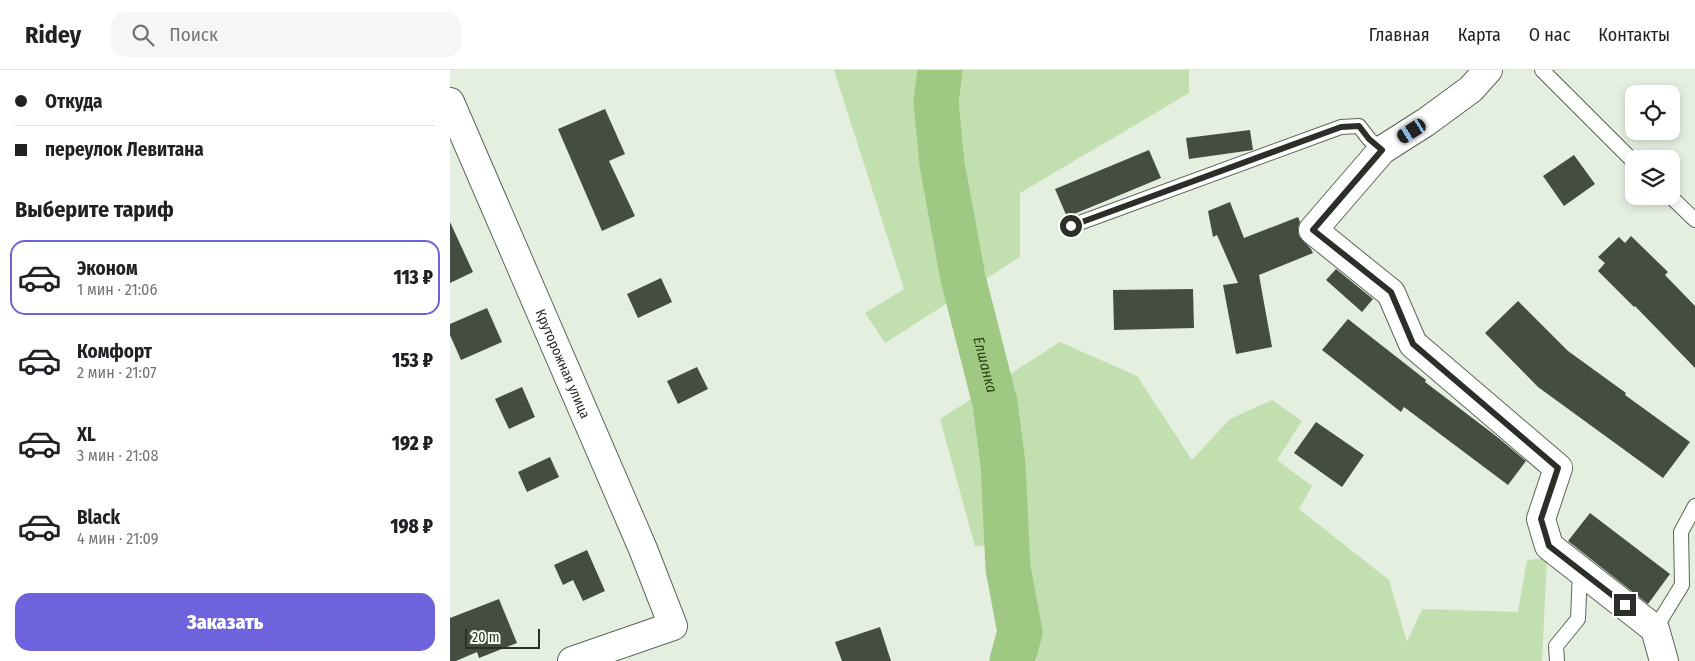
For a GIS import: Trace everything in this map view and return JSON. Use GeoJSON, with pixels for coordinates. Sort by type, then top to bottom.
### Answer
{"type":"FeatureCollection","features":[{"type":"Feature","properties":{"kind":"street"},"geometry":{"type":"LineString","coordinates":[[1488,70],[1471,89],[1426,122],[1382,150],[1313,230],[1391,292],[1413,344],[1558,468],[1541,519],[1549,546],[1655,628],[1664,661]]}},
{"type":"Feature","properties":{"kind":"street","name":"Круторожная улица"},"geometry":{"type":"LineString","coordinates":[[450,102],[643,549],[673,626],[572,661]]}},
{"type":"Feature","properties":{"kind":"lane"},"geometry":{"type":"LineString","coordinates":[[1542,70],[1625,153]]}},
{"type":"Feature","properties":{"kind":"lane"},"geometry":{"type":"LineString","coordinates":[[1071,226],[1341,127],[1359,126],[1369,139],[1382,150]]}},
{"type":"Feature","properties":{"kind":"lane"},"geometry":{"type":"LineString","coordinates":[[1679,205],[1695,220]]}},
{"type":"Feature","properties":{"kind":"lane"},"geometry":{"type":"LineString","coordinates":[[1655,628],[1682,585],[1681,532],[1695,506]]}},
{"type":"Feature","properties":{"kind":"lane"},"geometry":{"type":"LineString","coordinates":[[1557,661],[1556,646],[1578,619],[1580,570]]}},
{"type":"Feature","properties":{"kind":"green space"},"geometry":{"type":"Polygon","coordinates":[[[834,70],[1189,70],[1189,93],[1020,193],[1020,257],[885,343],[865,313],[904,289],[834,70]]]}},
{"type":"Feature","properties":{"kind":"green space"},"geometry":{"type":"Polygon","coordinates":[[[1060,342],[1137,376],[1192,460],[1230,419],[1272,400],[1302,421],[1277,460],[1312,486],[1299,509],[1389,580],[1407,642],[1422,609],[1518,612],[1527,560],[1547,558],[1542,661],[1037,661],[996,545],[975,546],[940,419],[1060,342]]]}},
{"type":"Feature","properties":{"kind":"building"},"geometry":{"type":"Polygon","coordinates":[[[605,109],[625,154],[609,161],[635,216],[602,231],[558,129],[605,109]]]}},
{"type":"Feature","properties":{"kind":"building"},"geometry":{"type":"Polygon","coordinates":[[[1250,130],[1253,150],[1189,159],[1186,138],[1250,130]]]}},
{"type":"Feature","properties":{"kind":"building"},"geometry":{"type":"Polygon","coordinates":[[[1149,150],[1161,178],[1067,217],[1055,189],[1149,150]]]}},
{"type":"Feature","properties":{"kind":"building"},"geometry":{"type":"Polygon","coordinates":[[[1574,155],[1595,184],[1564,206],[1543,176],[1574,155]]]}},
{"type":"Feature","properties":{"kind":"building"},"geometry":{"type":"Polygon","coordinates":[[[1230,202],[1244,238],[1298,217],[1300,222],[1298,228],[1299,236],[1313,253],[1259,275],[1272,347],[1236,354],[1223,285],[1238,283],[1217,235],[1213,237],[1208,211],[1230,202]]]}},
{"type":"Feature","properties":{"kind":"building"},"geometry":{"type":"Polygon","coordinates":[[[450,222],[473,272],[450,283],[450,222]]]}},
{"type":"Feature","properties":{"kind":"building"},"geometry":{"type":"Polygon","coordinates":[[[1631,236],[1668,272],[1665,275],[1695,306],[1695,368],[1598,271],[1605,263],[1598,257],[1619,237],[1625,243],[1631,236]]]}},
{"type":"Feature","properties":{"kind":"building"},"geometry":{"type":"Polygon","coordinates":[[[1336,269],[1373,299],[1362,312],[1326,280],[1336,269]]]}},
{"type":"Feature","properties":{"kind":"building"},"geometry":{"type":"Polygon","coordinates":[[[661,278],[672,302],[638,318],[627,294],[661,278]]]}},
{"type":"Feature","properties":{"kind":"building"},"geometry":{"type":"Polygon","coordinates":[[[1193,289],[1194,328],[1114,330],[1113,290],[1193,289]]]}},
{"type":"Feature","properties":{"kind":"building"},"geometry":{"type":"Polygon","coordinates":[[[1518,301],[1568,351],[1690,442],[1663,478],[1538,387],[1485,333],[1518,301]]]}},
{"type":"Feature","properties":{"kind":"building"},"geometry":{"type":"Polygon","coordinates":[[[487,308],[502,342],[461,360],[450,335],[450,324],[487,308]]]}},
{"type":"Feature","properties":{"kind":"building"},"geometry":{"type":"Polygon","coordinates":[[[1348,319],[1526,461],[1508,485],[1404,407],[1401,412],[1322,350],[1348,319]]]}},
{"type":"Feature","properties":{"kind":"building"},"geometry":{"type":"Polygon","coordinates":[[[697,367],[708,389],[678,404],[667,381],[697,367]]]}},
{"type":"Feature","properties":{"kind":"building"},"geometry":{"type":"Polygon","coordinates":[[[522,387],[535,417],[509,429],[495,399],[522,387]]]}},
{"type":"Feature","properties":{"kind":"building"},"geometry":{"type":"Polygon","coordinates":[[[1316,422],[1364,455],[1342,487],[1294,453],[1316,422]]]}},
{"type":"Feature","properties":{"kind":"building"},"geometry":{"type":"Polygon","coordinates":[[[550,457],[559,477],[527,492],[518,472],[550,457]]]}},
{"type":"Feature","properties":{"kind":"building"},"geometry":{"type":"Polygon","coordinates":[[[1590,513],[1670,574],[1648,604],[1568,541],[1590,513]]]}},
{"type":"Feature","properties":{"kind":"building"},"geometry":{"type":"Polygon","coordinates":[[[587,550],[605,591],[583,601],[573,580],[563,585],[554,565],[587,550]]]}},
{"type":"Feature","properties":{"kind":"building"},"geometry":{"type":"Polygon","coordinates":[[[499,599],[517,643],[479,658],[477,652],[456,661],[450,661],[450,618],[499,599]]]}},
{"type":"Feature","properties":{"kind":"building"},"geometry":{"type":"Polygon","coordinates":[[[880,627],[891,661],[842,661],[835,642],[880,627]]]}},
{"type":"Feature","properties":{"kind":"waterway","name":"Елшанка"},"geometry":{"type":"LineString","coordinates":[[940,70],[936,102],[942,164],[963,278],[995,403],[1003,464],[1008,568],[1020,632],[1012,661]]}},
{"type":"Feature","properties":{"kind":"route"},"geometry":{"type":"LineString","coordinates":[[1071,226],[1341,127],[1359,126],[1369,139],[1382,150],[1313,230],[1391,292],[1413,344],[1558,468],[1541,519],[1549,546],[1625,605]]}}]}
